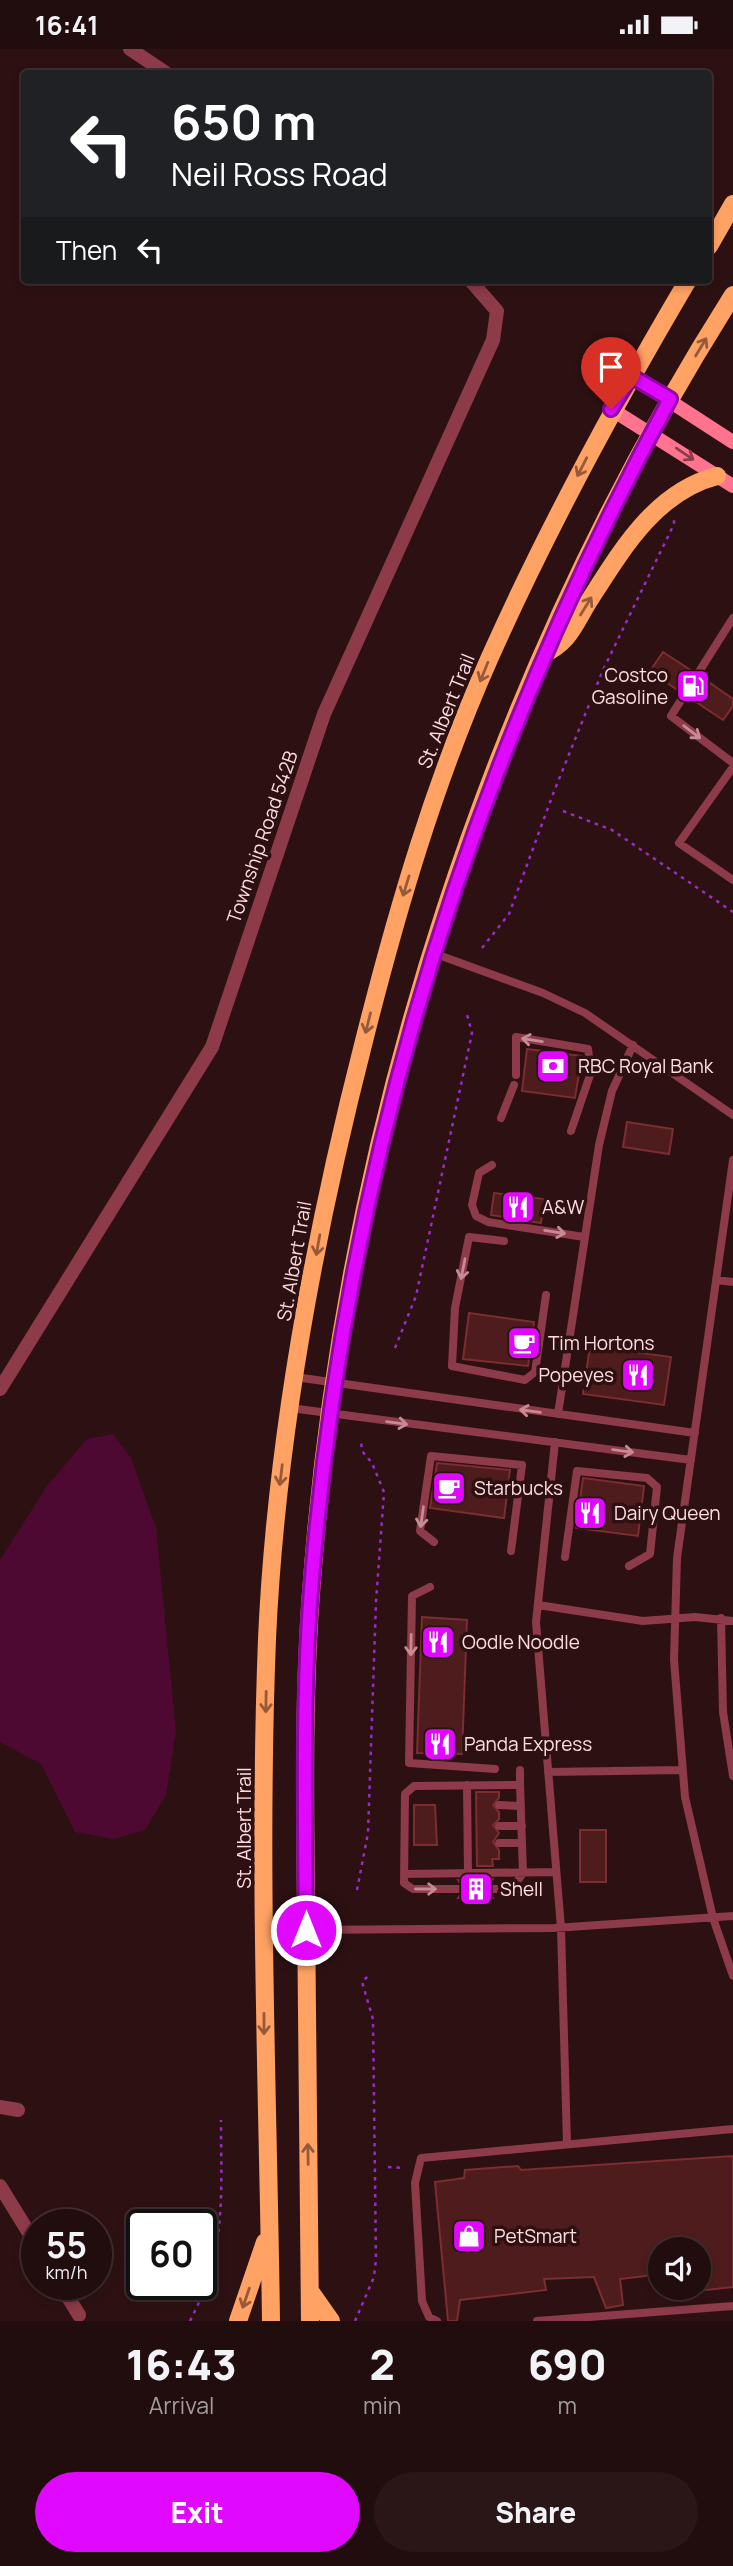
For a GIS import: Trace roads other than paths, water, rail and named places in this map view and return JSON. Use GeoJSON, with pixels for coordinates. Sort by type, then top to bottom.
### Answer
{"type":"FeatureCollection","features":[{"type":"Feature","properties":{"kind":"main road"},"geometry":{"type":"LineString","coordinates":[[712,241],[733,204]]}},
{"type":"Feature","properties":{"kind":"main road","name":"St. Albert Trail"},"geometry":{"type":"LineString","coordinates":[[271,2321],[264,2088],[267,1637],[277,1509],[290,1408],[327,1194],[348,1097],[428,813],[490,657],[611,409],[686,284]]}},
{"type":"Feature","properties":{"kind":"main road"},"geometry":{"type":"LineString","coordinates":[[310,2321],[304,1763],[311,1596],[329,1414],[379,1147],[432,952],[489,789],[542,655],[599,533],[652,432],[733,295]]}},
{"type":"Feature","properties":{"kind":"main road"},"geometry":{"type":"LineString","coordinates":[[631,376],[733,442]]}},
{"type":"Feature","properties":{"kind":"main road"},"geometry":{"type":"LineString","coordinates":[[611,409],[652,432],[733,486]]}},
{"type":"Feature","properties":{"kind":"main road"},"geometry":{"type":"LineString","coordinates":[[542,655],[561,646],[624,546],[643,524],[681,488],[717,476]]}},
{"type":"Feature","properties":{"kind":"main road"},"geometry":{"type":"LineString","coordinates":[[238,2321],[270,2229]]}},
{"type":"Feature","properties":{"kind":"main road"},"geometry":{"type":"LineString","coordinates":[[310,2291],[331,2321]]}},
{"type":"Feature","properties":{"kind":"street"},"geometry":{"type":"LineString","coordinates":[[130,49],[162,70]]}},
{"type":"Feature","properties":{"kind":"street","name":"Township Road 542B"},"geometry":{"type":"LineString","coordinates":[[0,1389],[212,1047],[324,714],[493,340],[497,311],[473,284]]}},
{"type":"Feature","properties":{"kind":"street"},"geometry":{"type":"LineString","coordinates":[[0,2106],[18,2110]]}},
{"type":"Feature","properties":{"kind":"street"},"geometry":{"type":"LineString","coordinates":[[0,2186],[21,2220]]}},
{"type":"Feature","properties":{"kind":"street"},"geometry":{"type":"LineString","coordinates":[[70,2300],[79,2315]]}},
{"type":"Feature","properties":{"kind":"lane"},"geometry":{"type":"LineString","coordinates":[[733,618],[671,716],[733,765],[679,843],[733,880]]}},
{"type":"Feature","properties":{"kind":"lane"},"geometry":{"type":"LineString","coordinates":[[432,952],[566,1003],[633,1045],[733,1115]]}},
{"type":"Feature","properties":{"kind":"lane"},"geometry":{"type":"LineString","coordinates":[[516,1075],[516,1037],[588,1049],[591,1072],[571,1131]]}},
{"type":"Feature","properties":{"kind":"lane"},"geometry":{"type":"LineString","coordinates":[[558,1414],[598,1145],[612,1091],[633,1045]]}},
{"type":"Feature","properties":{"kind":"lane"},"geometry":{"type":"LineString","coordinates":[[501,1118],[514,1085]]}},
{"type":"Feature","properties":{"kind":"lane"},"geometry":{"type":"LineString","coordinates":[[733,1160],[677,1558],[674,1620],[676,1711],[685,1797],[713,1919],[733,1976]]}},
{"type":"Feature","properties":{"kind":"lane"},"geometry":{"type":"LineString","coordinates":[[492,1165],[479,1173],[472,1205],[476,1216],[488,1221],[584,1237]]}},
{"type":"Feature","properties":{"kind":"lane"},"geometry":{"type":"LineString","coordinates":[[504,1241],[468,1237],[455,1308],[452,1366],[526,1380],[534,1372],[546,1295]]}},
{"type":"Feature","properties":{"kind":"lane"},"geometry":{"type":"LineString","coordinates":[[716,1280],[733,1282]]}},
{"type":"Feature","properties":{"kind":"lane"},"geometry":{"type":"LineString","coordinates":[[295,1377],[695,1433]]}},
{"type":"Feature","properties":{"kind":"lane"},"geometry":{"type":"LineString","coordinates":[[290,1408],[691,1460]]}},
{"type":"Feature","properties":{"kind":"lane"},"geometry":{"type":"LineString","coordinates":[[555,1442],[538,1605],[561,1928],[567,2144]]}},
{"type":"Feature","properties":{"kind":"lane"},"geometry":{"type":"LineString","coordinates":[[434,1542],[420,1531],[431,1456],[522,1465],[511,1551]]}},
{"type":"Feature","properties":{"kind":"lane"},"geometry":{"type":"LineString","coordinates":[[565,1557],[577,1471],[647,1478],[657,1487],[650,1554],[629,1566]]}},
{"type":"Feature","properties":{"kind":"lane"},"geometry":{"type":"LineString","coordinates":[[429,1587],[412,1596],[409,1763],[495,1769]]}},
{"type":"Feature","properties":{"kind":"lane"},"geometry":{"type":"LineString","coordinates":[[538,1605],[643,1621],[721,1618],[733,1621]]}},
{"type":"Feature","properties":{"kind":"lane"},"geometry":{"type":"LineString","coordinates":[[721,1618],[723,1713],[733,1776]]}},
{"type":"Feature","properties":{"kind":"lane"},"geometry":{"type":"LineString","coordinates":[[493,1889],[512,1889],[523,1873],[520,1770]]}},
{"type":"Feature","properties":{"kind":"lane"},"geometry":{"type":"LineString","coordinates":[[548,1772],[682,1770]]}},
{"type":"Feature","properties":{"kind":"lane"},"geometry":{"type":"LineString","coordinates":[[467,1785],[472,1804],[472,1842],[468,1873]]}},
{"type":"Feature","properties":{"kind":"lane"},"geometry":{"type":"LineString","coordinates":[[458,1889],[414,1889],[404,1883],[405,1794],[414,1786],[520,1785]]}},
{"type":"Feature","properties":{"kind":"lane"},"geometry":{"type":"LineString","coordinates":[[499,1805],[521,1806]]}},
{"type":"Feature","properties":{"kind":"lane"},"geometry":{"type":"LineString","coordinates":[[499,1826],[522,1826]]}},
{"type":"Feature","properties":{"kind":"lane"},"geometry":{"type":"LineString","coordinates":[[499,1843],[522,1843]]}},
{"type":"Feature","properties":{"kind":"lane"},"geometry":{"type":"LineString","coordinates":[[404,1874],[556,1872]]}},
{"type":"Feature","properties":{"kind":"lane"},"geometry":{"type":"LineString","coordinates":[[306,1930],[561,1928],[733,1916]]}},
{"type":"Feature","properties":{"kind":"lane"},"geometry":{"type":"LineString","coordinates":[[437,2321],[429,2317],[422,2301],[415,2183],[421,2158],[733,2129]]}},
{"type":"Feature","properties":{"kind":"lane"},"geometry":{"type":"LineString","coordinates":[[537,2321],[733,2306]]}},
{"type":"Feature","properties":{"kind":"place","name":"Costco Gasoline"},"geometry":{"type":"Point","coordinates":[693,686]}},
{"type":"Feature","properties":{"kind":"place","name":"RBC Royal Bank"},"geometry":{"type":"Point","coordinates":[553,1066]}},
{"type":"Feature","properties":{"kind":"place","name":"A&W"},"geometry":{"type":"Point","coordinates":[518,1207]}},
{"type":"Feature","properties":{"kind":"place","name":"Tim Hortons"},"geometry":{"type":"Point","coordinates":[524,1343]}},
{"type":"Feature","properties":{"kind":"place","name":"Popeyes"},"geometry":{"type":"Point","coordinates":[638,1375]}},
{"type":"Feature","properties":{"kind":"place","name":"Starbucks"},"geometry":{"type":"Point","coordinates":[449,1488]}},
{"type":"Feature","properties":{"kind":"place","name":"Dairy Queen"},"geometry":{"type":"Point","coordinates":[590,1513]}},
{"type":"Feature","properties":{"kind":"place","name":"Oodle Noodle"},"geometry":{"type":"Point","coordinates":[438,1642]}},
{"type":"Feature","properties":{"kind":"place","name":"Panda Express"},"geometry":{"type":"Point","coordinates":[440,1744]}},
{"type":"Feature","properties":{"kind":"place","name":"Shell"},"geometry":{"type":"Point","coordinates":[476,1889]}},
{"type":"Feature","properties":{"kind":"place","name":"PetSmart"},"geometry":{"type":"Point","coordinates":[469,2236]}}]}
